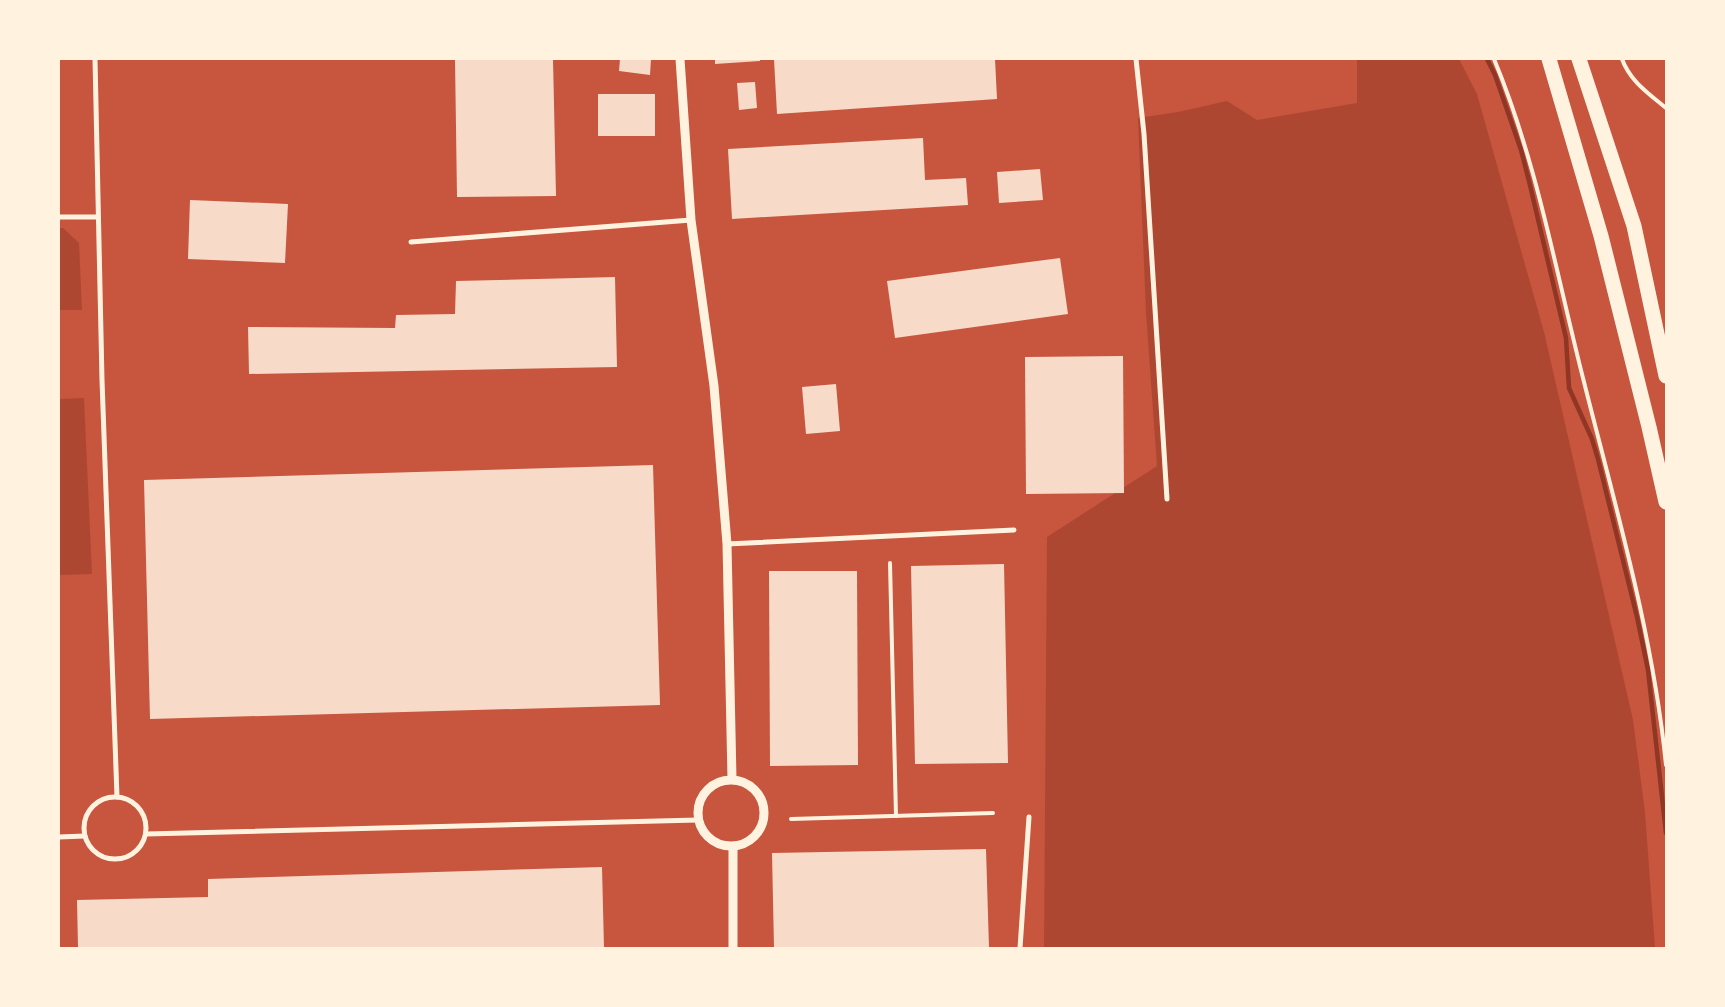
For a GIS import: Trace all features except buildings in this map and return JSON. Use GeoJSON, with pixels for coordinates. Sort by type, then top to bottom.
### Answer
{"type":"FeatureCollection","features":[{"type":"Feature","properties":{"kind":"highway"},"geometry":{"type":"LineString","coordinates":[[1549,59],[1601,236],[1666,502]]}},
{"type":"Feature","properties":{"kind":"highway"},"geometry":{"type":"LineString","coordinates":[[1580,59],[1634,226],[1666,376]]}},
{"type":"Feature","properties":{"kind":"street"},"geometry":{"type":"LineString","coordinates":[[95,59],[98,217],[117,797]]}},
{"type":"Feature","properties":{"kind":"street"},"geometry":{"type":"LineString","coordinates":[[680,59],[691,220],[714,386],[727,544],[732,779]]}},
{"type":"Feature","properties":{"kind":"street"},"geometry":{"type":"LineString","coordinates":[[1136,59],[1144,134],[1167,499]]}},
{"type":"Feature","properties":{"kind":"street"},"geometry":{"type":"LineString","coordinates":[[59,217],[98,217]]}},
{"type":"Feature","properties":{"kind":"street"},"geometry":{"type":"LineString","coordinates":[[411,242],[691,220]]}},
{"type":"Feature","properties":{"kind":"street"},"geometry":{"type":"LineString","coordinates":[[727,544],[1014,530]]}},
{"type":"Feature","properties":{"kind":"street"},"geometry":{"type":"LineString","coordinates":[[732,779],[744,782],[753,788],[760,797],[764,808],[764,819],[760,830],[744,844],[733,847],[723,846],[714,842],[701,828],[698,820],[700,800],[706,791],[722,780],[732,779]]}},
{"type":"Feature","properties":{"kind":"street"},"geometry":{"type":"LineString","coordinates":[[107,798],[127,799],[143,813],[146,823],[146,834],[136,852],[127,857],[106,858],[96,853],[85,836],[86,816],[98,802],[107,798]]}},
{"type":"Feature","properties":{"kind":"street"},"geometry":{"type":"LineString","coordinates":[[1020,948],[1029,817]]}},
{"type":"Feature","properties":{"kind":"street"},"geometry":{"type":"LineString","coordinates":[[146,834],[698,820]]}},
{"type":"Feature","properties":{"kind":"street"},"geometry":{"type":"LineString","coordinates":[[59,836],[85,836]]}},
{"type":"Feature","properties":{"kind":"street"},"geometry":{"type":"LineString","coordinates":[[733,847],[733,948]]}},
{"type":"Feature","properties":{"kind":"lane"},"geometry":{"type":"LineString","coordinates":[[1494,59],[1536,182],[1648,636],[1666,765]]}},
{"type":"Feature","properties":{"kind":"lane"},"geometry":{"type":"LineString","coordinates":[[1622,59],[1626,71],[1635,82],[1666,108]]}},
{"type":"Feature","properties":{"kind":"lane"},"geometry":{"type":"LineString","coordinates":[[890,563],[896,816]]}},
{"type":"Feature","properties":{"kind":"lane"},"geometry":{"type":"LineString","coordinates":[[791,819],[993,813]]}},
{"type":"Feature","properties":{"kind":"shaded area"},"geometry":{"type":"Polygon","coordinates":[[[1357,59],[1459,59],[1477,94],[1544,332],[1633,720],[1645,812],[1655,948],[1044,948],[1047,537],[1157,466],[1146,313],[1138,118],[1178,112],[1227,101],[1257,120],[1357,103],[1357,59]]]}},
{"type":"Feature","properties":{"kind":"shaded area"},"geometry":{"type":"Polygon","coordinates":[[[59,228],[63,228],[79,243],[82,310],[59,310],[59,228]]]}},
{"type":"Feature","properties":{"kind":"shaded area"},"geometry":{"type":"Polygon","coordinates":[[[84,398],[92,574],[59,575],[59,399],[84,398]]]}},
{"type":"Feature","properties":{"kind":"waterway"},"geometry":{"type":"LineString","coordinates":[[1487,59],[1495,75],[1521,150],[1566,338],[1569,388],[1592,439],[1598,459],[1637,617],[1648,670],[1666,833]]}}]}
